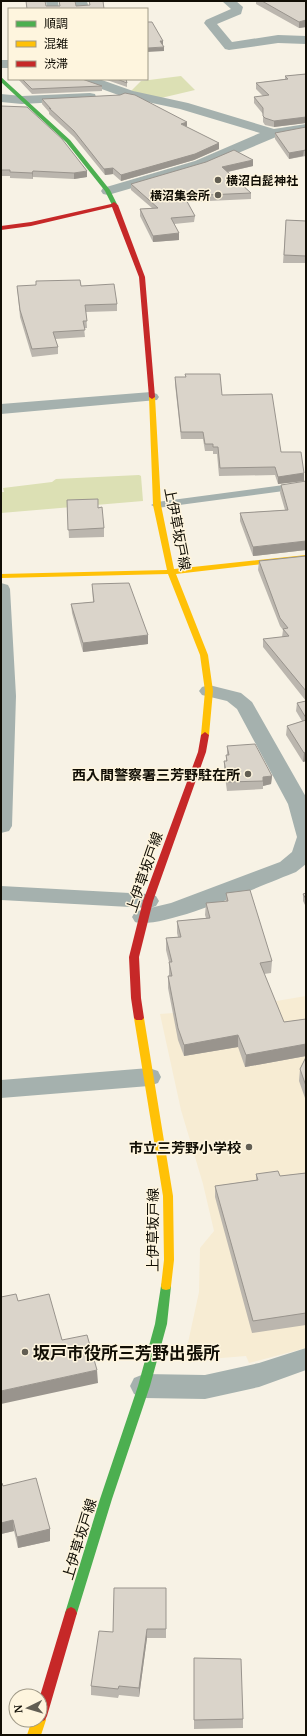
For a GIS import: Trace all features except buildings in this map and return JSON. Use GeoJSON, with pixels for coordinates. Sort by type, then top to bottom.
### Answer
{"type":"FeatureCollection","features":[{"type":"Feature","properties":{"kind":"main road","name":"上伊草坂戸線"},"geometry":{"type":"LineString","coordinates":[[1,79],[68,141],[108,191],[115,205],[142,277],[152,397],[157,505],[171,572],[189,614],[204,655],[209,691],[207,726],[202,752],[146,909],[134,958],[136,998],[168,1196],[169,1260],[161,1324],[144,1386],[106,1498],[48,1690]]}},
{"type":"Feature","properties":{"kind":"main road"},"geometry":{"type":"LineString","coordinates":[[1,228],[32,224],[115,205]]}},
{"type":"Feature","properties":{"kind":"main road"},"geometry":{"type":"LineString","coordinates":[[1,576],[171,572],[306,557]]}},
{"type":"Feature","properties":{"kind":"street"},"geometry":{"type":"LineString","coordinates":[[228,1],[237,7],[237,11],[210,23],[229,46],[278,39],[306,40]]}},
{"type":"Feature","properties":{"kind":"street"},"geometry":{"type":"LineString","coordinates":[[90,80],[129,94],[183,106],[273,133]]}},
{"type":"Feature","properties":{"kind":"street"},"geometry":{"type":"LineString","coordinates":[[1,98],[22,100],[129,94]]}},
{"type":"Feature","properties":{"kind":"street"},"geometry":{"type":"LineString","coordinates":[[108,191],[200,164],[273,133],[306,128]]}},
{"type":"Feature","properties":{"kind":"street"},"geometry":{"type":"LineString","coordinates":[[1,409],[152,397]]}},
{"type":"Feature","properties":{"kind":"street"},"geometry":{"type":"LineString","coordinates":[[1,589],[6,696],[1,826]]}},
{"type":"Feature","properties":{"kind":"street"},"geometry":{"type":"LineString","coordinates":[[209,691],[234,697],[245,706],[299,804],[306,834]]}},
{"type":"Feature","properties":{"kind":"street"},"geometry":{"type":"LineString","coordinates":[[1,893],[146,909],[176,910],[297,867],[300,857],[305,850],[306,840]]}},
{"type":"Feature","properties":{"kind":"street"},"geometry":{"type":"LineString","coordinates":[[1,1089],[149,1077]]}},
{"type":"Feature","properties":{"kind":"street"},"geometry":{"type":"LineString","coordinates":[[144,1386],[205,1387],[259,1375],[306,1359]]}},
{"type":"Feature","properties":{"kind":"lane"},"geometry":{"type":"LineString","coordinates":[[157,505],[306,485]]}},
{"type":"Feature","properties":{"kind":"shaded area","name":"市立三芳野小学校"},"geometry":{"type":"Polygon","coordinates":[[[306,996],[306,1348],[249,1363],[246,1356],[184,1361],[199,1292],[200,1248],[214,1231],[203,1184],[181,1110],[160,1014],[228,1009],[306,996]]]}},
{"type":"Feature","properties":{"kind":"green space"},"geometry":{"type":"Polygon","coordinates":[[[181,76],[195,90],[161,98],[131,91],[141,81],[181,76]]]}},
{"type":"Feature","properties":{"kind":"green space"},"geometry":{"type":"Polygon","coordinates":[[[141,476],[143,501],[1,513],[1,492],[4,492],[3,488],[52,482],[56,479],[141,476]]]}},
{"type":"Feature","properties":{"kind":"traffic: fast"},"geometry":{"type":"LineString","coordinates":[[1,79],[68,141],[108,191],[114,204]]}},
{"type":"Feature","properties":{"kind":"traffic: fast"},"geometry":{"type":"LineString","coordinates":[[71,1613],[106,1499],[144,1386],[161,1324],[166,1286]]}},
{"type":"Feature","properties":{"kind":"traffic: slow"},"geometry":{"type":"LineString","coordinates":[[152,397],[157,505],[171,572],[204,655],[209,691],[205,735]]}},
{"type":"Feature","properties":{"kind":"traffic: slow"},"geometry":{"type":"LineString","coordinates":[[1,576],[171,572],[306,557]]}},
{"type":"Feature","properties":{"kind":"traffic: slow"},"geometry":{"type":"LineString","coordinates":[[139,1018],[168,1196],[169,1260],[166,1286]]}},
{"type":"Feature","properties":{"kind":"traffic: slow"},"geometry":{"type":"LineString","coordinates":[[34,1735],[36,1728]]}},
{"type":"Feature","properties":{"kind":"traffic: jam"},"geometry":{"type":"LineString","coordinates":[[114,204],[142,277],[152,397]]}},
{"type":"Feature","properties":{"kind":"traffic: jam"},"geometry":{"type":"LineString","coordinates":[[1,228],[31,224],[115,205]]}},
{"type":"Feature","properties":{"kind":"traffic: jam"},"geometry":{"type":"LineString","coordinates":[[139,1018],[136,998],[134,957],[148,901],[202,752],[205,735]]}},
{"type":"Feature","properties":{"kind":"traffic: jam"},"geometry":{"type":"LineString","coordinates":[[48,1689],[71,1613]]}},
{"type":"Feature","properties":{"kind":"place","name":"横沼白髭神社"},"geometry":{"type":"Point","coordinates":[218,180]}},
{"type":"Feature","properties":{"kind":"place","name":"横沼集会所"},"geometry":{"type":"Point","coordinates":[218,195]}},
{"type":"Feature","properties":{"kind":"place","name":"西入間警察署三芳野駐在所"},"geometry":{"type":"Point","coordinates":[248,774]}},
{"type":"Feature","properties":{"kind":"place","name":"市立三芳野小学校"},"geometry":{"type":"Point","coordinates":[249,1147]}},
{"type":"Feature","properties":{"kind":"place","name":"坂戸市役所三芳野出張所"},"geometry":{"type":"Point","coordinates":[25,1352]}}]}
